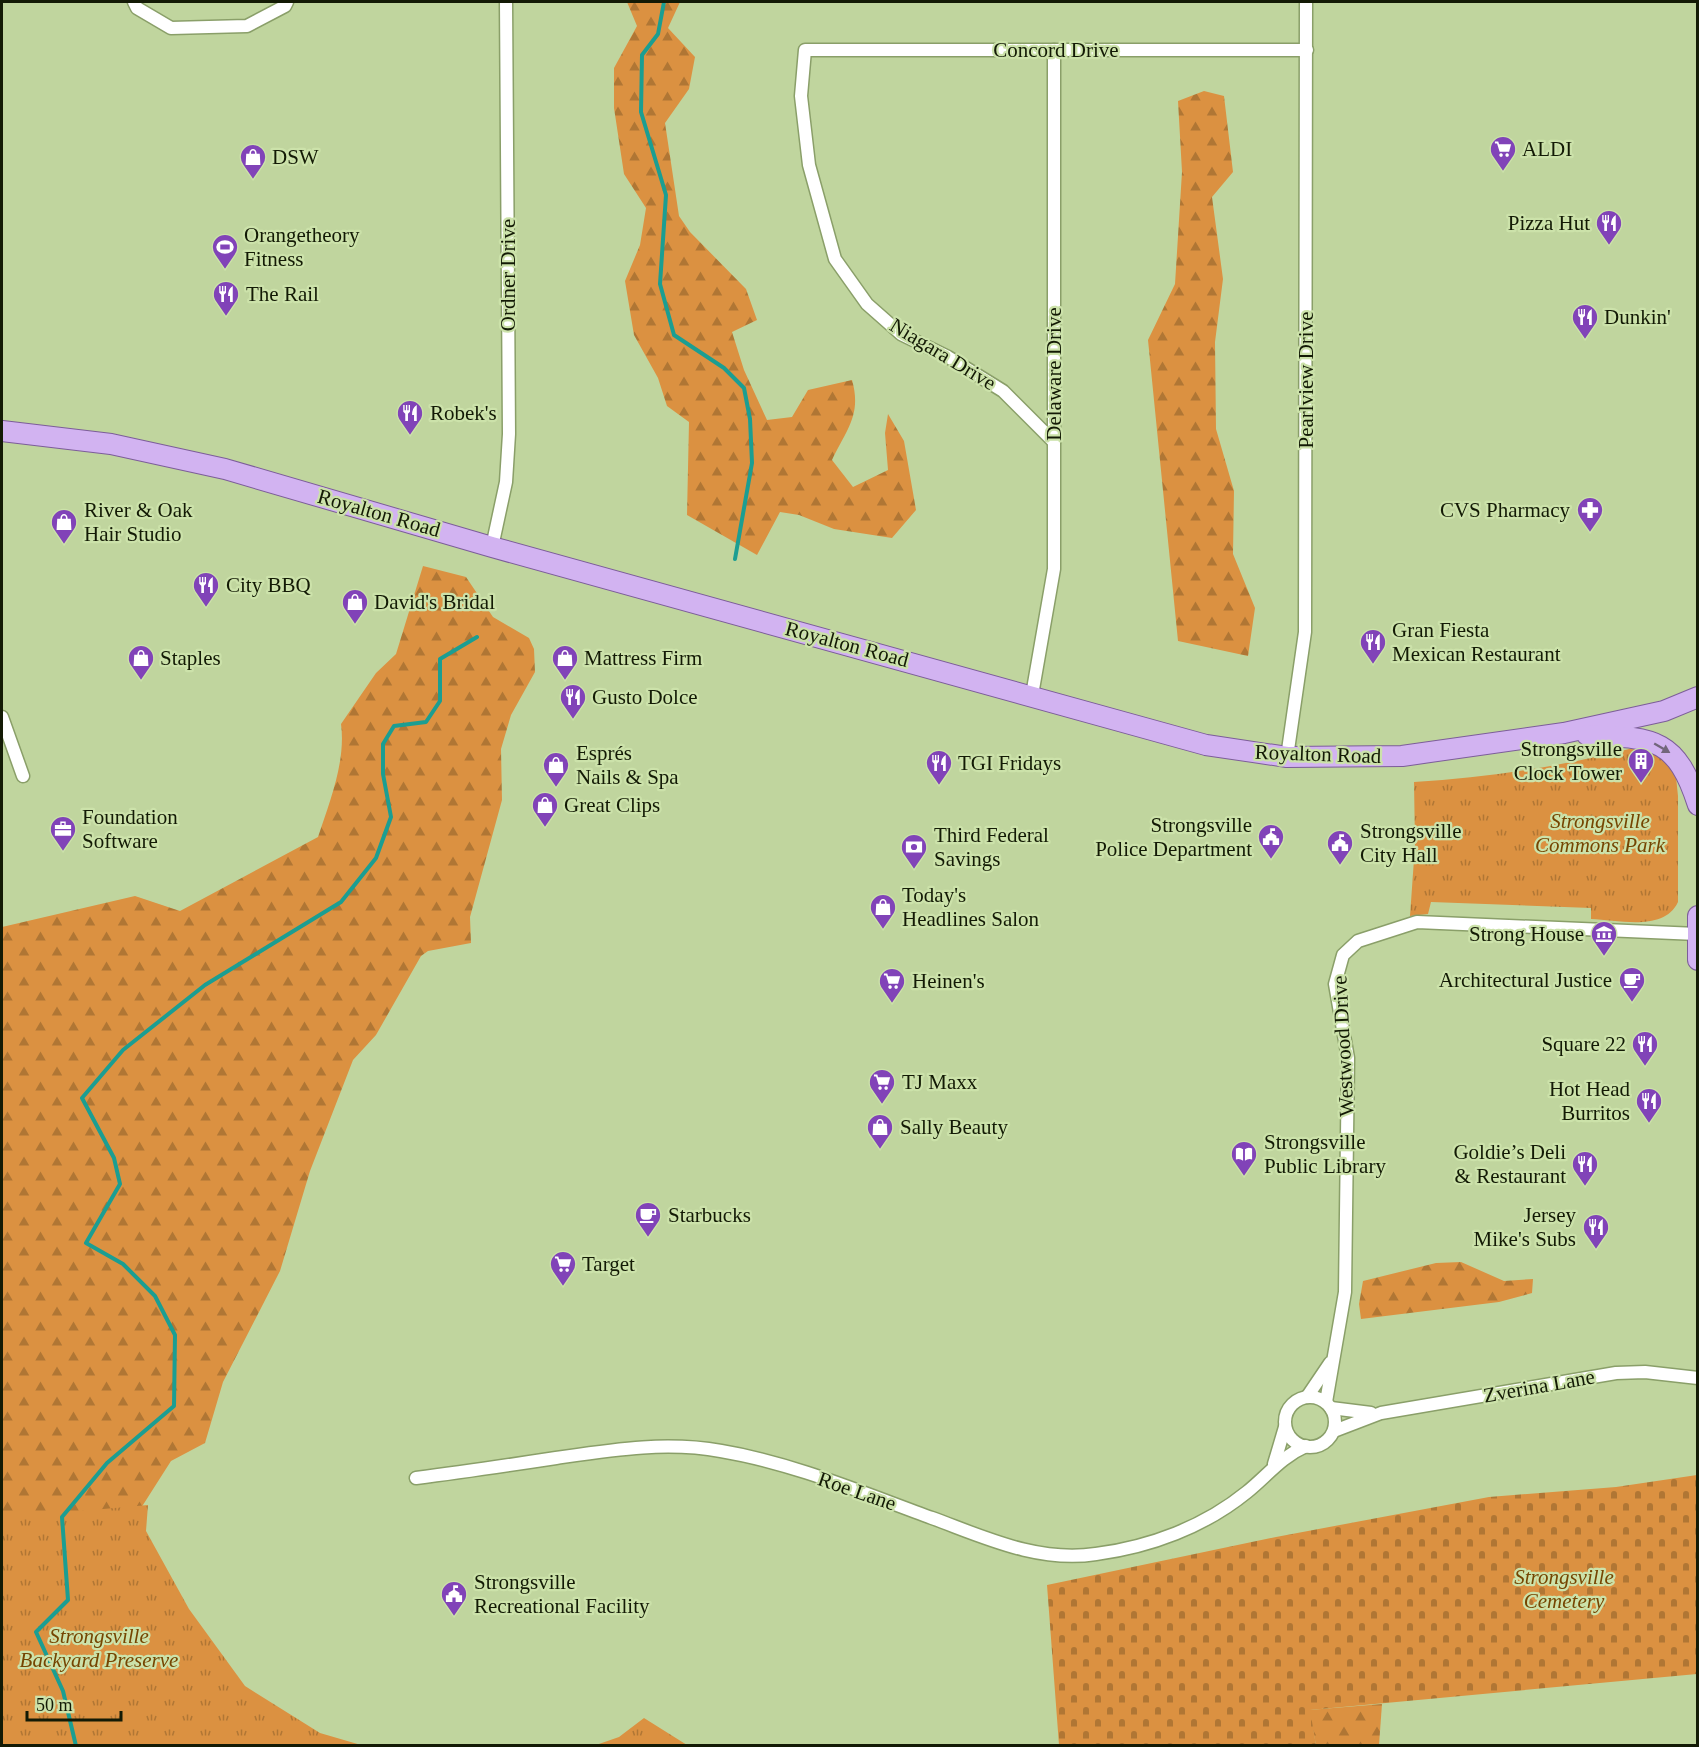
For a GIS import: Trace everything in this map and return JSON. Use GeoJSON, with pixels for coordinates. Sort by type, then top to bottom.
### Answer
{"type":"FeatureCollection","features":[{"type":"Feature","properties":{"kind":"main road","name":"Royalton Road"},"geometry":{"type":"LineString","coordinates":[[2,431],[111,444],[225,469],[492,547],[1206,745],[1287,757],[1402,756],[1564,734],[1664,711],[1698,697]]}},
{"type":"Feature","properties":{"kind":"main road"},"geometry":{"type":"LineString","coordinates":[[1564,734],[1606,736],[1660,745],[1684,767],[1698,805]]}},
{"type":"Feature","properties":{"kind":"main road"},"geometry":{"type":"LineString","coordinates":[[1698,916],[1698,960]]}},
{"type":"Feature","properties":{"kind":"street"},"geometry":{"type":"LineString","coordinates":[[134,2],[137,8],[171,28],[247,26],[285,6],[287,2]]}},
{"type":"Feature","properties":{"kind":"street","name":"Ordner Drive"},"geometry":{"type":"LineString","coordinates":[[492,547],[506,482],[509,434],[506,2]]}},
{"type":"Feature","properties":{"kind":"street","name":"Pearlview Drive"},"geometry":{"type":"LineString","coordinates":[[1287,757],[1305,632],[1306,2]]}},
{"type":"Feature","properties":{"kind":"street","name":"Concord Drive"},"geometry":{"type":"LineString","coordinates":[[805,50],[1307,50]]}},
{"type":"Feature","properties":{"kind":"street","name":"Niagara Drive"},"geometry":{"type":"LineString","coordinates":[[805,50],[801,96],[809,165],[835,259],[867,304],[902,334],[948,357],[1003,391],[1054,442]]}},
{"type":"Feature","properties":{"kind":"street","name":"Delaware Drive"},"geometry":{"type":"LineString","coordinates":[[1032,695],[1054,569],[1054,50]]}},
{"type":"Feature","properties":{"kind":"street"},"geometry":{"type":"LineString","coordinates":[[2,717],[23,776]]}},
{"type":"Feature","properties":{"kind":"street","name":"Westwood Drive"},"geometry":{"type":"LineString","coordinates":[[1329,1405],[1333,1356],[1345,1292],[1347,1155],[1348,1058],[1335,984],[1339,963],[1349,948],[1373,935],[1417,922],[1697,933]]}},
{"type":"Feature","properties":{"kind":"street","name":"Westwood Drive"},"geometry":{"type":"LineString","coordinates":[[1307,1397],[1333,1356]]}},
{"type":"Feature","properties":{"kind":"street","name":"Zverina Lane"},"geometry":{"type":"LineString","coordinates":[[1334,1431],[1382,1413],[1616,1373],[1645,1372],[1698,1378]]}},
{"type":"Feature","properties":{"kind":"street"},"geometry":{"type":"LineString","coordinates":[[1307,1397],[1319,1398],[1329,1405],[1335,1418],[1334,1431],[1324,1443],[1306,1446],[1294,1441],[1285,1426],[1285,1417],[1291,1404],[1307,1397]]}},
{"type":"Feature","properties":{"kind":"street","name":"Zverina Lane"},"geometry":{"type":"LineString","coordinates":[[1329,1405],[1382,1413]]}},
{"type":"Feature","properties":{"kind":"street","name":"Roe Lane"},"geometry":{"type":"LineString","coordinates":[[1272,1468],[1285,1426]]}},
{"type":"Feature","properties":{"kind":"street","name":"Roe Lane"},"geometry":{"type":"LineString","coordinates":[[416,1478],[632,1447],[682,1446],[764,1460],[841,1485],[1006,1545],[1035,1553],[1074,1556],[1096,1554],[1146,1543],[1202,1522],[1248,1492],[1272,1468],[1306,1446]]}},
{"type":"Feature","properties":{"kind":"green space"},"geometry":{"type":"Polygon","coordinates":[[[627,2],[680,2],[668,28],[695,57],[689,89],[665,123],[679,216],[690,232],[746,289],[757,320],[732,332],[744,370],[767,420],[792,417],[808,390],[852,380],[855,392],[854,413],[832,460],[853,487],[888,470],[885,433],[888,414],[904,441],[916,510],[892,538],[834,529],[799,515],[780,512],[757,555],[687,515],[689,422],[667,406],[658,378],[634,335],[625,281],[640,245],[646,208],[624,174],[614,108],[614,68],[637,26],[627,2]]]}},
{"type":"Feature","properties":{"kind":"green space"},"geometry":{"type":"Polygon","coordinates":[[[1204,91],[1224,96],[1233,172],[1212,197],[1223,279],[1215,342],[1216,429],[1234,491],[1233,554],[1255,608],[1248,656],[1178,641],[1148,340],[1175,284],[1182,172],[1178,101],[1204,91]]]}},
{"type":"Feature","properties":{"kind":"green space"},"geometry":{"type":"Polygon","coordinates":[[[423,566],[466,577],[493,617],[529,638],[534,649],[535,672],[511,715],[501,749],[502,800],[470,917],[471,943],[428,951],[421,956],[376,1035],[353,1060],[310,1171],[280,1271],[223,1382],[205,1443],[171,1461],[120,1541],[2,1745],[2,927],[135,896],[180,911],[318,837],[339,767],[341,724],[376,673],[396,654],[423,566]]]}},
{"type":"Feature","properties":{"kind":"green space","name":"Strongsville Commons Park"},"geometry":{"type":"Polygon","coordinates":[[[1629,749],[1656,750],[1666,754],[1676,777],[1678,902],[1671,911],[1652,921],[1627,922],[1591,919],[1591,908],[1431,902],[1428,914],[1410,916],[1415,845],[1414,782],[1522,771],[1629,749]]]}},
{"type":"Feature","properties":{"kind":"green space"},"geometry":{"type":"Polygon","coordinates":[[[1461,1262],[1504,1281],[1533,1279],[1532,1293],[1499,1302],[1361,1319],[1359,1304],[1363,1281],[1436,1263],[1461,1262]]]}},
{"type":"Feature","properties":{"kind":"green space","name":"Strongsville Cemetery"},"geometry":{"type":"Polygon","coordinates":[[[1697,1475],[1697,1674],[1310,1710],[1316,1745],[1059,1745],[1047,1585],[1276,1537],[1489,1497],[1616,1487],[1697,1475]]]}},
{"type":"Feature","properties":{"kind":"green space","name":"Strongsville Backyard Preserve"},"geometry":{"type":"Polygon","coordinates":[[[148,1505],[146,1531],[189,1609],[245,1686],[320,1733],[361,1745],[2,1745],[2,1518],[148,1505]]]}},
{"type":"Feature","properties":{"kind":"green space"},"geometry":{"type":"Polygon","coordinates":[[[1382,1704],[1379,1745],[1316,1745],[1309,1710],[1382,1704]]]}},
{"type":"Feature","properties":{"kind":"green space"},"geometry":{"type":"Polygon","coordinates":[[[644,1718],[687,1745],[596,1745],[619,1737],[644,1718]]]}},
{"type":"Feature","properties":{"kind":"waterway"},"geometry":{"type":"LineString","coordinates":[[664,2],[658,34],[642,55],[641,112],[666,195],[660,284],[674,335],[724,368],[744,388],[750,419],[752,463],[735,559]]}},
{"type":"Feature","properties":{"kind":"waterway"},"geometry":{"type":"LineString","coordinates":[[76,1746],[63,1691],[36,1632],[68,1600],[62,1517],[107,1463],[174,1406],[175,1335],[155,1296],[123,1264],[86,1243],[120,1184],[114,1158],[82,1098],[123,1050],[205,985],[341,902],[376,858],[391,817],[383,774],[383,744],[394,726],[426,722],[440,701],[440,659],[477,637]]}},
{"type":"Feature","properties":{"kind":"place","name":"ALDI"},"geometry":{"type":"Point","coordinates":[1503,172]}},
{"type":"Feature","properties":{"kind":"place","name":"DSW"},"geometry":{"type":"Point","coordinates":[253,180]}},
{"type":"Feature","properties":{"kind":"place","name":"Pizza Hut"},"geometry":{"type":"Point","coordinates":[1609,246]}},
{"type":"Feature","properties":{"kind":"place","name":"Orangetheory Fitness"},"geometry":{"type":"Point","coordinates":[225,270]}},
{"type":"Feature","properties":{"kind":"place","name":"The Rail"},"geometry":{"type":"Point","coordinates":[226,317]}},
{"type":"Feature","properties":{"kind":"place","name":"Dunkin'"},"geometry":{"type":"Point","coordinates":[1585,340]}},
{"type":"Feature","properties":{"kind":"place","name":"Robek's"},"geometry":{"type":"Point","coordinates":[410,436]}},
{"type":"Feature","properties":{"kind":"place","name":"CVS Pharmacy"},"geometry":{"type":"Point","coordinates":[1590,533]}},
{"type":"Feature","properties":{"kind":"place","name":"River & Oak Hair Studio"},"geometry":{"type":"Point","coordinates":[64,545]}},
{"type":"Feature","properties":{"kind":"place","name":"City BBQ"},"geometry":{"type":"Point","coordinates":[206,608]}},
{"type":"Feature","properties":{"kind":"place","name":"David's Bridal"},"geometry":{"type":"Point","coordinates":[355,625]}},
{"type":"Feature","properties":{"kind":"place","name":"Gran Fiesta Mexican Restaurant"},"geometry":{"type":"Point","coordinates":[1373,665]}},
{"type":"Feature","properties":{"kind":"place","name":"Staples"},"geometry":{"type":"Point","coordinates":[141,681]}},
{"type":"Feature","properties":{"kind":"place","name":"Mattress Firm"},"geometry":{"type":"Point","coordinates":[565,681]}},
{"type":"Feature","properties":{"kind":"place","name":"Gusto Dolce"},"geometry":{"type":"Point","coordinates":[573,720]}},
{"type":"Feature","properties":{"kind":"place","name":"Strongsville Clock Tower"},"geometry":{"type":"Point","coordinates":[1641,784]}},
{"type":"Feature","properties":{"kind":"place","name":"TGI Fridays"},"geometry":{"type":"Point","coordinates":[939,786]}},
{"type":"Feature","properties":{"kind":"place","name":"Esprés Nails & Spa"},"geometry":{"type":"Point","coordinates":[556,788]}},
{"type":"Feature","properties":{"kind":"place","name":"Great Clips"},"geometry":{"type":"Point","coordinates":[545,828]}},
{"type":"Feature","properties":{"kind":"place","name":"Foundation Software"},"geometry":{"type":"Point","coordinates":[63,852]}},
{"type":"Feature","properties":{"kind":"place","name":"Strongsville Police Department"},"geometry":{"type":"Point","coordinates":[1271,860]}},
{"type":"Feature","properties":{"kind":"place","name":"Strongsville City Hall"},"geometry":{"type":"Point","coordinates":[1340,866]}},
{"type":"Feature","properties":{"kind":"place","name":"Third Federal Savings"},"geometry":{"type":"Point","coordinates":[914,870]}},
{"type":"Feature","properties":{"kind":"place","name":"Today's Headlines Salon"},"geometry":{"type":"Point","coordinates":[883,930]}},
{"type":"Feature","properties":{"kind":"place","name":"Strong House"},"geometry":{"type":"Point","coordinates":[1604,957]}},
{"type":"Feature","properties":{"kind":"place","name":"Architectural Justice"},"geometry":{"type":"Point","coordinates":[1632,1003]}},
{"type":"Feature","properties":{"kind":"place","name":"Heinen's"},"geometry":{"type":"Point","coordinates":[892,1004]}},
{"type":"Feature","properties":{"kind":"place","name":"Square 22"},"geometry":{"type":"Point","coordinates":[1645,1067]}},
{"type":"Feature","properties":{"kind":"place","name":"TJ Maxx"},"geometry":{"type":"Point","coordinates":[882,1105]}},
{"type":"Feature","properties":{"kind":"place","name":"Hot Head Burritos"},"geometry":{"type":"Point","coordinates":[1649,1124]}},
{"type":"Feature","properties":{"kind":"place","name":"Sally Beauty"},"geometry":{"type":"Point","coordinates":[880,1150]}},
{"type":"Feature","properties":{"kind":"place","name":"Strongsville Public Library"},"geometry":{"type":"Point","coordinates":[1244,1177]}},
{"type":"Feature","properties":{"kind":"place","name":"Goldie’s Deli & Restaurant"},"geometry":{"type":"Point","coordinates":[1585,1187]}},
{"type":"Feature","properties":{"kind":"place","name":"Starbucks"},"geometry":{"type":"Point","coordinates":[648,1238]}},
{"type":"Feature","properties":{"kind":"place","name":"Jersey Mike's Subs"},"geometry":{"type":"Point","coordinates":[1596,1250]}},
{"type":"Feature","properties":{"kind":"place","name":"Target"},"geometry":{"type":"Point","coordinates":[563,1287]}},
{"type":"Feature","properties":{"kind":"place","name":"Strongsville Recreational Facility"},"geometry":{"type":"Point","coordinates":[454,1617]}}]}
